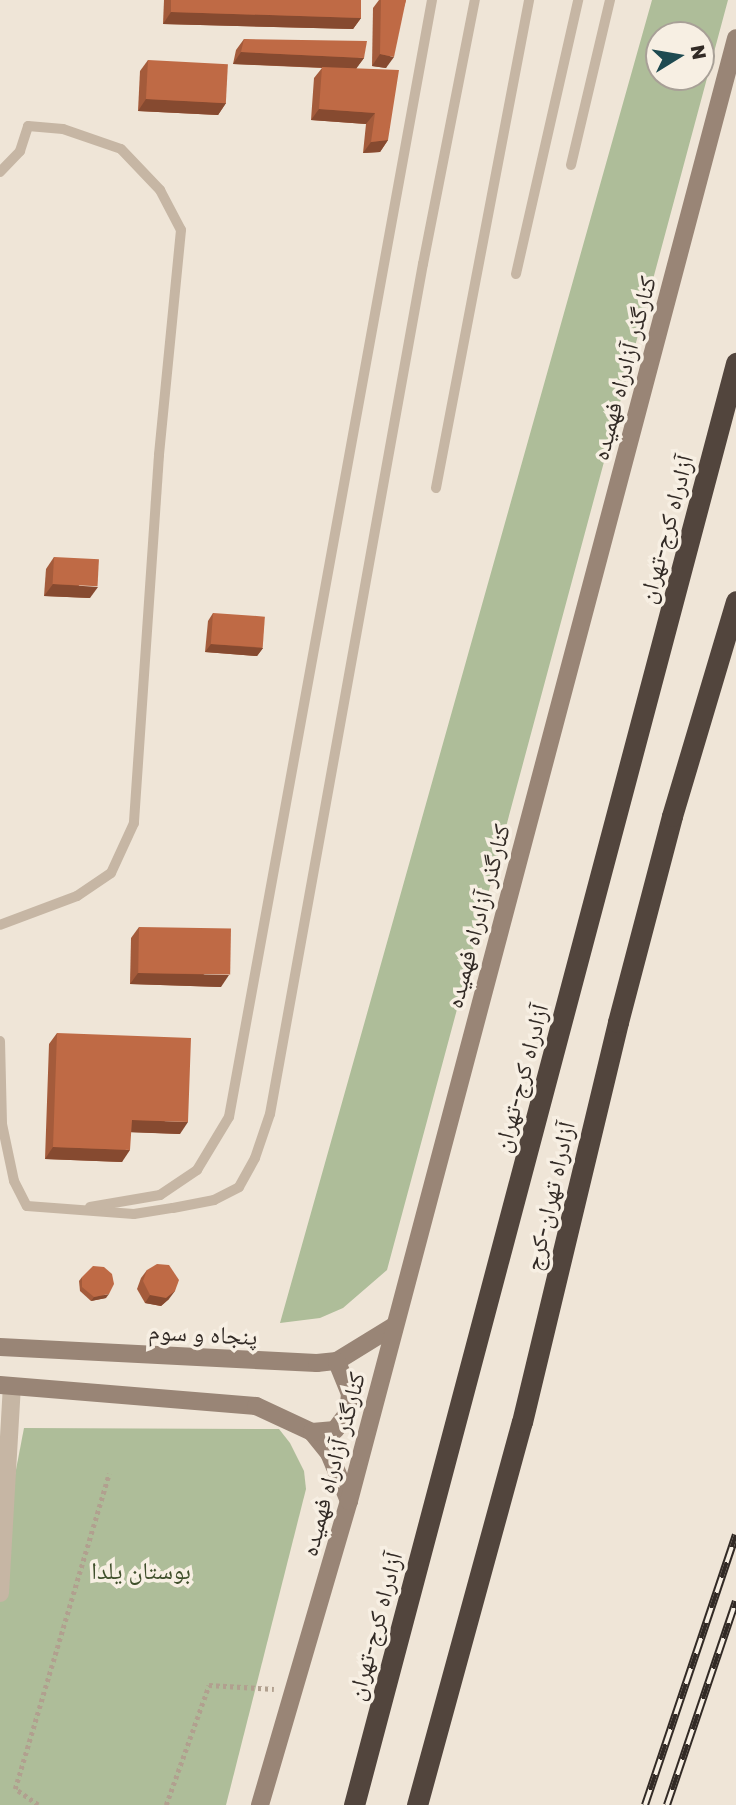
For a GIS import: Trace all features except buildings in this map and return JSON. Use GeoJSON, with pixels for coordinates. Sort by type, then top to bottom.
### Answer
{"type":"FeatureCollection","features":[{"type":"Feature","properties":{"kind":"highway","name":"آزادراه کرج-تهران"},"geometry":{"type":"LineString","coordinates":[[354,1805],[736,363]]}},
{"type":"Feature","properties":{"kind":"highway","name":"آزادراه تهران-کرج"},"geometry":{"type":"LineString","coordinates":[[417,1805],[522,1422],[621,1009],[672,816],[736,601]]}},
{"type":"Feature","properties":{"kind":"main road","name":"کنارگذر آزادراه فهمیده"},"geometry":{"type":"LineString","coordinates":[[260,1805],[349,1501],[736,38]]}},
{"type":"Feature","properties":{"kind":"main road"},"geometry":{"type":"LineString","coordinates":[[312,1432],[335,1430],[348,1413],[350,1394],[337,1361],[394,1326]]}},
{"type":"Feature","properties":{"kind":"main road","name":"پنجاه و سوم"},"geometry":{"type":"LineString","coordinates":[[0,1347],[337,1361]]}},
{"type":"Feature","properties":{"kind":"main road"},"geometry":{"type":"LineString","coordinates":[[6,1386],[256,1406],[312,1432],[329,1453],[349,1501]]}},
{"type":"Feature","properties":{"kind":"street"},"geometry":{"type":"LineString","coordinates":[[0,1593],[6,1386]]}},
{"type":"Feature","properties":{"kind":"lane"},"geometry":{"type":"LineString","coordinates":[[70,1210],[160,1195],[197,1170],[229,1116],[432,0]]}},
{"type":"Feature","properties":{"kind":"lane"},"geometry":{"type":"LineString","coordinates":[[0,1041],[2,1124],[14,1181],[27,1206],[134,1214],[214,1200],[239,1186],[255,1158],[270,1114],[423,264],[475,0]]}},
{"type":"Feature","properties":{"kind":"lane"},"geometry":{"type":"LineString","coordinates":[[436,488],[528,0]]}},
{"type":"Feature","properties":{"kind":"lane"},"geometry":{"type":"LineString","coordinates":[[516,274],[578,0]]}},
{"type":"Feature","properties":{"kind":"lane"},"geometry":{"type":"LineString","coordinates":[[570,165],[610,0]]}},
{"type":"Feature","properties":{"kind":"lane"},"geometry":{"type":"LineString","coordinates":[[0,172],[20,151],[29,126],[63,129],[121,149],[160,190],[181,230],[159,455],[134,823],[111,873],[77,896],[0,925]]}},
{"type":"Feature","properties":{"kind":"path"},"geometry":{"type":"LineString","coordinates":[[38,1805],[15,1788],[108,1474]]}},
{"type":"Feature","properties":{"kind":"path"},"geometry":{"type":"LineString","coordinates":[[166,1805],[209,1685],[292,1690]]}},
{"type":"Feature","properties":{"kind":"green space"},"geometry":{"type":"Polygon","coordinates":[[[652,0],[728,0],[715,48],[715,21],[646,21],[652,0]]]}},
{"type":"Feature","properties":{"kind":"green space"},"geometry":{"type":"Polygon","coordinates":[[[645,25],[645,91],[704,91],[387,1270],[343,1308],[320,1318],[280,1323],[645,25]]]}},
{"type":"Feature","properties":{"kind":"green space","name":"بوستان یلدا"},"geometry":{"type":"Polygon","coordinates":[[[24,1428],[279,1429],[290,1443],[304,1471],[306,1489],[226,1805],[0,1805],[0,1553],[24,1428]]]}},
{"type":"Feature","properties":{"kind":"railway"},"geometry":{"type":"LineString","coordinates":[[645,1805],[736,1535]]}},
{"type":"Feature","properties":{"kind":"railway"},"geometry":{"type":"LineString","coordinates":[[667,1805],[736,1601]]}}]}
